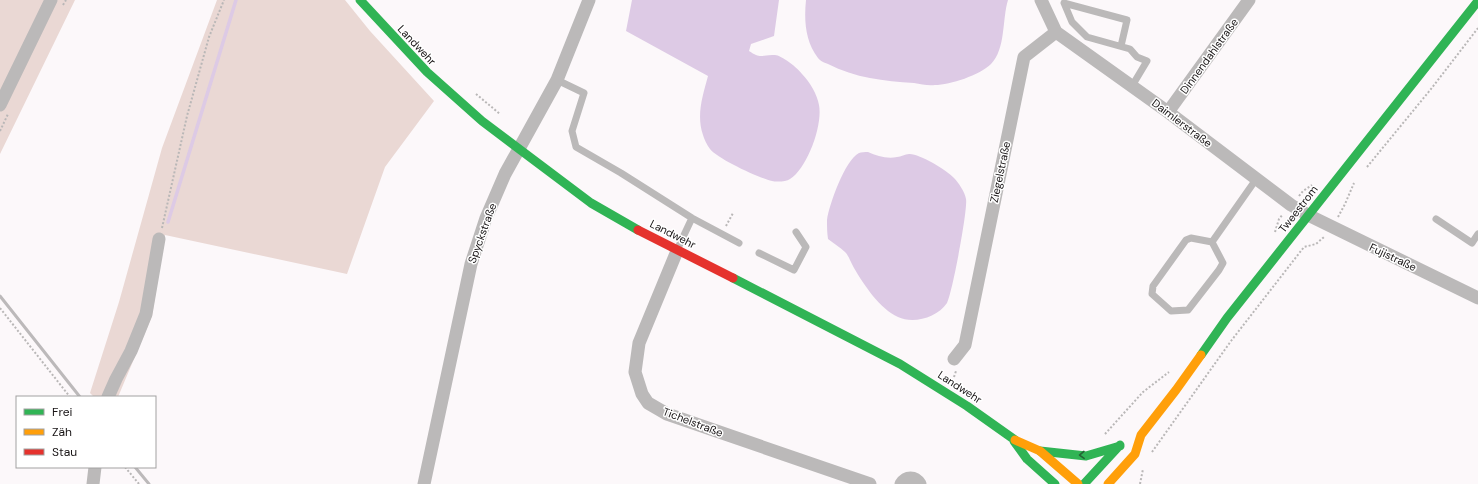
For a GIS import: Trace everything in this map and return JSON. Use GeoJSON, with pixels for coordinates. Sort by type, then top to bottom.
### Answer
{"type":"FeatureCollection","features":[{"type":"Feature","properties":{"kind":"main road","name":"Landwehr"},"geometry":{"type":"LineString","coordinates":[[360,0],[427,72],[482,122],[592,203],[677,251],[765,294],[900,364],[967,406],[1012,438],[1040,451],[1078,484]]}},
{"type":"Feature","properties":{"kind":"main road","name":"Tweestrom"},"geometry":{"type":"LineString","coordinates":[[1084,484],[1120,446],[1141,434],[1176,390],[1227,318],[1478,1]]}},
{"type":"Feature","properties":{"kind":"main road","name":"Tweestrom"},"geometry":{"type":"LineString","coordinates":[[1108,484],[1135,454],[1141,434]]}},
{"type":"Feature","properties":{"kind":"main road","name":"Landwehr"},"geometry":{"type":"LineString","coordinates":[[1012,438],[1027,458],[1054,484]]}},
{"type":"Feature","properties":{"kind":"main road"},"geometry":{"type":"LineString","coordinates":[[1040,451],[1086,456],[1120,446]]}},
{"type":"Feature","properties":{"kind":"main road"},"geometry":{"type":"LineString","coordinates":[[1130,475],[1135,454]]}},
{"type":"Feature","properties":{"kind":"main road"},"geometry":{"type":"LineString","coordinates":[[1027,458],[1033,478]]}},
{"type":"Feature","properties":{"kind":"street"},"geometry":{"type":"LineString","coordinates":[[0,105],[50,0]]}},
{"type":"Feature","properties":{"kind":"street","name":"Spyckstraße"},"geometry":{"type":"LineString","coordinates":[[424,484],[471,264],[486,218],[505,174],[557,80],[589,0]]}},
{"type":"Feature","properties":{"kind":"street"},"geometry":{"type":"LineString","coordinates":[[1041,0],[1056,32]]}},
{"type":"Feature","properties":{"kind":"street","name":"Dinnendahlstraße"},"geometry":{"type":"LineString","coordinates":[[1168,112],[1249,0]]}},
{"type":"Feature","properties":{"kind":"street","name":"Daimlerstraße"},"geometry":{"type":"LineString","coordinates":[[1056,32],[1168,112],[1291,205],[1308,215]]}},
{"type":"Feature","properties":{"kind":"street","name":"Ziegelstraße"},"geometry":{"type":"LineString","coordinates":[[954,359],[965,345],[1024,56],[1056,32]]}},
{"type":"Feature","properties":{"kind":"street","name":"Fujistraße"},"geometry":{"type":"LineString","coordinates":[[1308,215],[1478,298]]}},
{"type":"Feature","properties":{"kind":"street"},"geometry":{"type":"LineString","coordinates":[[108,396],[131,351],[146,314],[159,239]]}},
{"type":"Feature","properties":{"kind":"street","name":"Tichelstraße"},"geometry":{"type":"LineString","coordinates":[[677,251],[639,343],[635,372],[642,394],[648,403],[667,414],[870,484]]}},
{"type":"Feature","properties":{"kind":"street"},"geometry":{"type":"LineString","coordinates":[[93,484],[95,468]]}},
{"type":"Feature","properties":{"kind":"street"},"geometry":{"type":"LineString","coordinates":[[901,484],[905,480],[911,478],[918,481],[920,484]]}},
{"type":"Feature","properties":{"kind":"lane"},"geometry":{"type":"LineString","coordinates":[[1122,46],[1127,20],[1064,3],[1072,22],[1087,37],[1130,49],[1137,57],[1147,61],[1132,86]]}},
{"type":"Feature","properties":{"kind":"lane"},"geometry":{"type":"LineString","coordinates":[[557,80],[584,93],[572,131],[576,147],[692,218],[740,243]]}},
{"type":"Feature","properties":{"kind":"lane"},"geometry":{"type":"LineString","coordinates":[[1212,242],[1257,178]]}},
{"type":"Feature","properties":{"kind":"lane"},"geometry":{"type":"LineString","coordinates":[[677,251],[692,218]]}},
{"type":"Feature","properties":{"kind":"lane"},"geometry":{"type":"LineString","coordinates":[[1436,219],[1475,245],[1478,234]]}},
{"type":"Feature","properties":{"kind":"lane"},"geometry":{"type":"LineString","coordinates":[[759,253],[794,270],[806,247],[796,232]]}},
{"type":"Feature","properties":{"kind":"lane"},"geometry":{"type":"LineString","coordinates":[[1191,238],[1212,242],[1223,262],[1219,270],[1188,310],[1171,311],[1152,294],[1153,286],[1186,240],[1191,238]]}},
{"type":"Feature","properties":{"kind":"path"},"geometry":{"type":"LineString","coordinates":[[159,239],[191,101],[209,37],[224,0]]}},
{"type":"Feature","properties":{"kind":"path"},"geometry":{"type":"LineString","coordinates":[[1364,170],[1432,89],[1478,28]]}},
{"type":"Feature","properties":{"kind":"path"},"geometry":{"type":"LineString","coordinates":[[472,90],[502,116]]}},
{"type":"Feature","properties":{"kind":"path"},"geometry":{"type":"LineString","coordinates":[[1149,456],[1231,341],[1304,248],[1322,240],[1332,227],[1345,204],[1354,182]]}},
{"type":"Feature","properties":{"kind":"path"},"geometry":{"type":"LineString","coordinates":[[1274,233],[1279,219],[1291,205]]}},
{"type":"Feature","properties":{"kind":"path"},"geometry":{"type":"LineString","coordinates":[[722,234],[733,213]]}},
{"type":"Feature","properties":{"kind":"path"},"geometry":{"type":"LineString","coordinates":[[0,308],[69,396]]}},
{"type":"Feature","properties":{"kind":"path"},"geometry":{"type":"LineString","coordinates":[[1103,436],[1143,392],[1173,368]]}},
{"type":"Feature","properties":{"kind":"path"},"geometry":{"type":"LineString","coordinates":[[954,377],[959,382]]}},
{"type":"Feature","properties":{"kind":"path"},"geometry":{"type":"LineString","coordinates":[[1140,484],[1142,470],[1146,463]]}},
{"type":"Feature","properties":{"kind":"path"},"geometry":{"type":"LineString","coordinates":[[126,468],[139,484]]}},
{"type":"Feature","properties":{"kind":"shaded area"},"geometry":{"type":"Polygon","coordinates":[[[0,0],[75,0],[0,154],[0,0]]]}},
{"type":"Feature","properties":{"kind":"shaded area"},"geometry":{"type":"Polygon","coordinates":[[[217,0],[345,0],[370,31],[434,101],[385,167],[347,274],[165,235],[152,316],[118,396],[93,396],[90,393],[119,302],[162,148],[217,0]]]}},
{"type":"Feature","properties":{"kind":"shaded area"},"geometry":{"type":"Polygon","coordinates":[[[632,0],[779,0],[774,36],[751,44],[749,51],[760,56],[775,55],[785,59],[797,68],[805,77],[813,88],[817,97],[820,114],[816,135],[808,156],[796,174],[786,181],[772,181],[739,168],[721,158],[710,149],[703,137],[700,120],[701,105],[708,76],[626,31],[632,0]]]}},
{"type":"Feature","properties":{"kind":"shaded area"},"geometry":{"type":"Polygon","coordinates":[[[806,0],[1008,0],[999,50],[996,58],[991,64],[980,72],[964,79],[941,85],[930,85],[881,80],[859,76],[821,61],[810,45],[806,30],[806,0]]]}},
{"type":"Feature","properties":{"kind":"shaded area"},"geometry":{"type":"Polygon","coordinates":[[[868,152],[878,156],[893,158],[906,154],[919,156],[950,175],[961,187],[964,193],[966,199],[965,218],[956,269],[949,296],[947,303],[943,308],[931,316],[911,320],[898,317],[891,313],[868,289],[841,248],[828,239],[828,213],[843,173],[854,157],[860,153],[868,152]]]}},
{"type":"Feature","properties":{"kind":"waterway"},"geometry":{"type":"LineString","coordinates":[[168,222],[236,0]]}},
{"type":"Feature","properties":{"kind":"railway"},"geometry":{"type":"LineString","coordinates":[[0,296],[79,396]]}},
{"type":"Feature","properties":{"kind":"railway"},"geometry":{"type":"LineString","coordinates":[[136,468],[149,484]]}},
{"type":"Feature","properties":{"kind":"traffic: fast"},"geometry":{"type":"LineString","coordinates":[[360,0],[427,72],[482,121],[591,203],[638,230]]}},
{"type":"Feature","properties":{"kind":"traffic: fast"},"geometry":{"type":"LineString","coordinates":[[1201,355],[1227,318],[1478,1]]}},
{"type":"Feature","properties":{"kind":"traffic: fast"},"geometry":{"type":"LineString","coordinates":[[733,278],[900,364],[967,406],[1015,440]]}},
{"type":"Feature","properties":{"kind":"traffic: fast"},"geometry":{"type":"LineString","coordinates":[[1014,441],[1027,459],[1055,484]]}},
{"type":"Feature","properties":{"kind":"traffic: fast"},"geometry":{"type":"LineString","coordinates":[[1084,484],[1120,445]]}},
{"type":"Feature","properties":{"kind":"traffic: fast"},"geometry":{"type":"LineString","coordinates":[[1040,451],[1086,456],[1120,446]]}},
{"type":"Feature","properties":{"kind":"traffic: slow"},"geometry":{"type":"LineString","coordinates":[[1108,484],[1135,454],[1141,435],[1201,355]]}},
{"type":"Feature","properties":{"kind":"traffic: slow"},"geometry":{"type":"LineString","coordinates":[[1015,440],[1040,451],[1078,484]]}},
{"type":"Feature","properties":{"kind":"traffic: jam"},"geometry":{"type":"LineString","coordinates":[[638,230],[733,278]]}}]}
